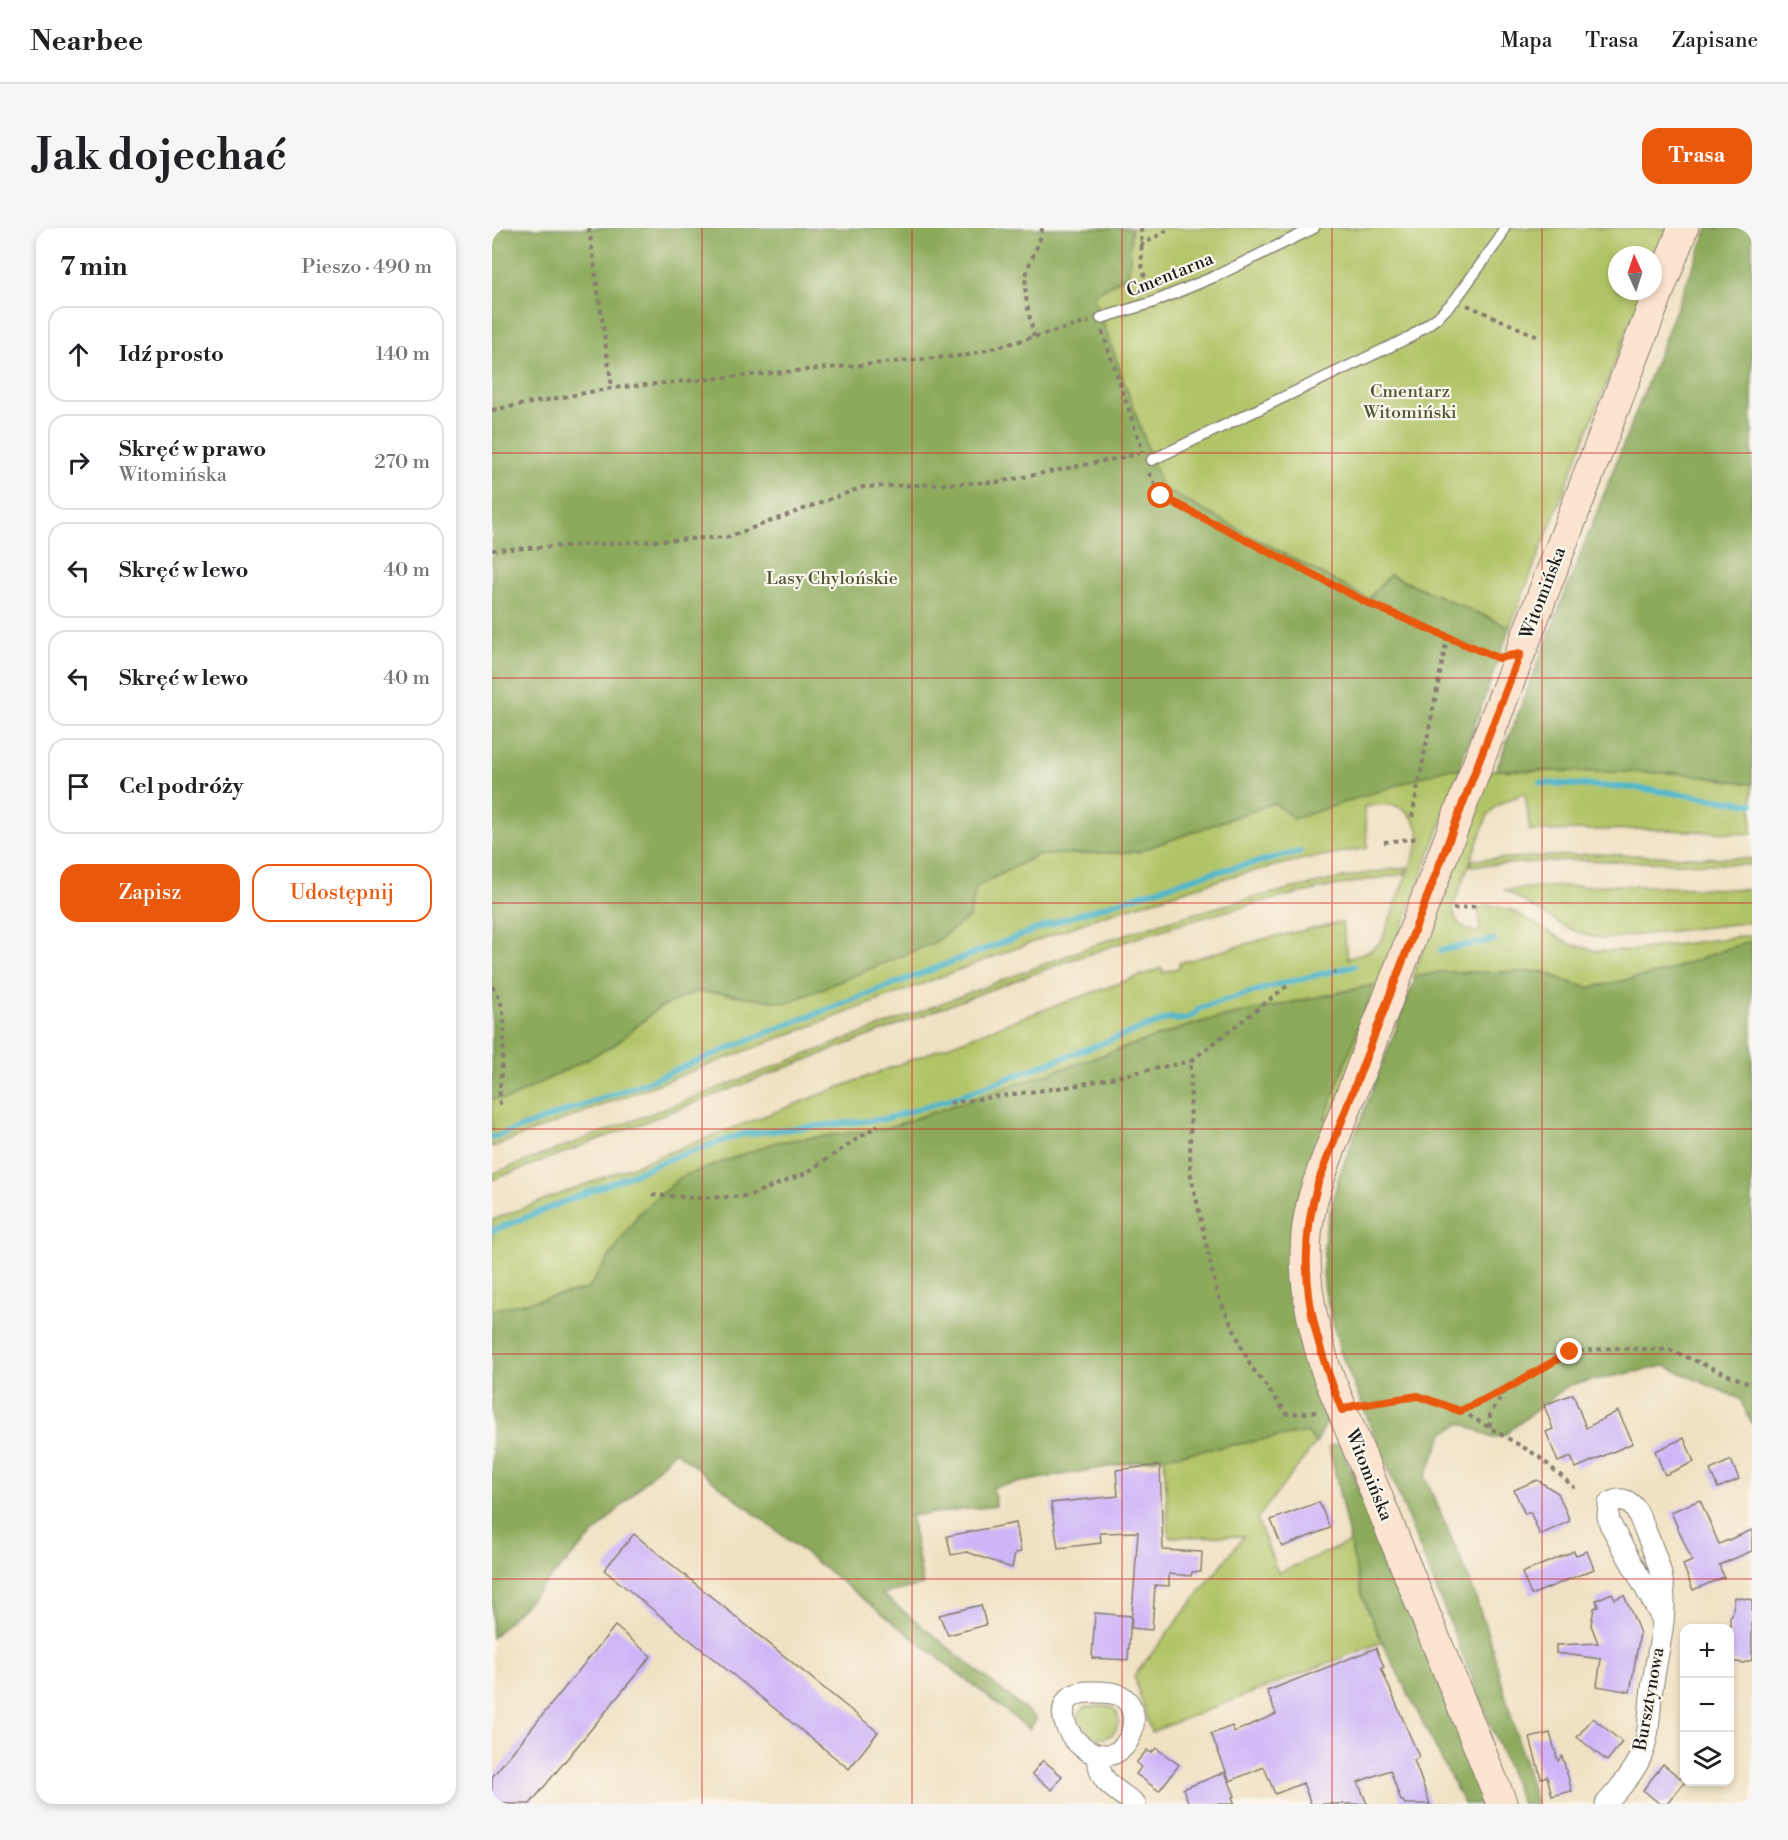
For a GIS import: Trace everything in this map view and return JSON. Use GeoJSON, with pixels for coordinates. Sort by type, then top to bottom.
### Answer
{"type":"FeatureCollection","features":[{"type":"Feature","properties":{"kind":"street","name":"Witomińska"},"geometry":{"type":"LineString","coordinates":[[1502,1804],[1326,1370],[1314,1330],[1306,1274],[1311,1209],[1333,1142],[1683,228]]}},
{"type":"Feature","properties":{"kind":"street","name":"Bursztynowa"},"geometry":{"type":"LineString","coordinates":[[1606,1804],[1641,1756],[1647,1732],[1663,1620],[1664,1600],[1662,1578],[1652,1546],[1636,1510],[1621,1498],[1615,1500],[1608,1508],[1610,1524],[1663,1620]]}},
{"type":"Feature","properties":{"kind":"street"},"geometry":{"type":"LineString","coordinates":[[1099,1755],[1100,1775],[1135,1804]]}},
{"type":"Feature","properties":{"kind":"lane","name":"Cmentarna"},"geometry":{"type":"LineString","coordinates":[[1099,319],[1151,303],[1216,276],[1314,228]]}},
{"type":"Feature","properties":{"kind":"lane"},"geometry":{"type":"LineString","coordinates":[[1147,458],[1410,337],[1438,317],[1455,300],[1500,238],[1504,228]]}},
{"type":"Feature","properties":{"kind":"path"},"geometry":{"type":"LineString","coordinates":[[590,228],[612,388]]}},
{"type":"Feature","properties":{"kind":"path"},"geometry":{"type":"LineString","coordinates":[[1034,337],[1026,297],[1026,274],[1041,240],[1042,228]]}},
{"type":"Feature","properties":{"kind":"path"},"geometry":{"type":"LineString","coordinates":[[1142,228],[1140,246],[1142,266],[1151,303]]}},
{"type":"Feature","properties":{"kind":"path"},"geometry":{"type":"LineString","coordinates":[[1140,246],[1171,228]]}},
{"type":"Feature","properties":{"kind":"path"},"geometry":{"type":"LineString","coordinates":[[1455,300],[1541,338]]}},
{"type":"Feature","properties":{"kind":"path"},"geometry":{"type":"LineString","coordinates":[[492,410],[612,388],[968,355],[1099,319],[1147,458],[999,482],[863,487],[728,537],[492,550]]}},
{"type":"Feature","properties":{"kind":"path"},"geometry":{"type":"LineString","coordinates":[[1161,496],[1370,604],[1447,638],[1498,658],[1520,654]]}},
{"type":"Feature","properties":{"kind":"path"},"geometry":{"type":"LineString","coordinates":[[1412,817],[1447,638]]}},
{"type":"Feature","properties":{"kind":"path"},"geometry":{"type":"LineString","coordinates":[[1384,842],[1420,838]]}},
{"type":"Feature","properties":{"kind":"path"},"geometry":{"type":"LineString","coordinates":[[1453,909],[1476,906]]}},
{"type":"Feature","properties":{"kind":"path"},"geometry":{"type":"LineString","coordinates":[[492,986],[503,1016],[500,1105]]}},
{"type":"Feature","properties":{"kind":"path"},"geometry":{"type":"LineString","coordinates":[[950,1103],[1073,1086],[1191,1061],[1287,986]]}},
{"type":"Feature","properties":{"kind":"path"},"geometry":{"type":"LineString","coordinates":[[1191,1061],[1190,1171],[1217,1293],[1250,1365],[1287,1414],[1342,1410],[1353,1406],[1418,1396],[1460,1411],[1490,1427],[1538,1456],[1575,1488]]}},
{"type":"Feature","properties":{"kind":"path"},"geometry":{"type":"LineString","coordinates":[[652,1195],[701,1198],[748,1196],[806,1173],[878,1125]]}},
{"type":"Feature","properties":{"kind":"path"},"geometry":{"type":"LineString","coordinates":[[1460,1411],[1506,1389],[1570,1352],[1613,1348],[1670,1350],[1752,1385]]}},
{"type":"Feature","properties":{"kind":"path"},"geometry":{"type":"LineString","coordinates":[[1490,1427],[1490,1414],[1506,1389]]}},
{"type":"Feature","properties":{"kind":"green space","name":"Lasy Chylońskie"},"geometry":{"type":"Polygon","coordinates":[[[492,228],[1131,228],[1129,274],[1093,295],[1162,488],[1368,599],[1390,575],[1510,627],[1459,769],[1446,769],[1294,819],[1274,803],[1137,852],[1037,855],[976,887],[969,917],[935,942],[787,1003],[721,993],[695,992],[657,1009],[616,1044],[509,1099],[492,1099],[492,228]]]}},
{"type":"Feature","properties":{"kind":"green space","name":"Cmentarz Witomiński"},"geometry":{"type":"Polygon","coordinates":[[[1131,228],[1667,228],[1660,246],[1608,246],[1608,300],[1639,300],[1510,627],[1390,575],[1368,599],[1162,488],[1093,295],[1129,274],[1131,228]]]}},
{"type":"Feature","properties":{"kind":"green space"},"geometry":{"type":"Polygon","coordinates":[[[1708,228],[1752,228],[1752,784],[1680,773],[1496,770],[1708,228]]]}},
{"type":"Feature","properties":{"kind":"green space"},"geometry":{"type":"Polygon","coordinates":[[[1446,769],[1461,769],[1331,1120],[1325,1118],[1373,985],[1200,1022],[884,1129],[777,1142],[640,1212],[588,1289],[492,1310],[492,1220],[1018,1019],[1162,968],[1163,973],[1180,967],[1179,963],[1264,939],[1342,922],[1348,959],[1371,950],[1382,940],[1420,839],[1417,828],[1413,819],[1401,808],[1384,804],[1364,807],[1368,848],[1299,860],[1229,877],[1099,917],[492,1147],[492,1099],[509,1099],[616,1044],[657,1009],[695,992],[721,993],[787,1003],[935,942],[969,917],[976,887],[1037,855],[1137,852],[1274,803],[1446,769]]]}},
{"type":"Feature","properties":{"kind":"green space"},"geometry":{"type":"Polygon","coordinates":[[[1491,770],[1680,773],[1752,784],[1752,834],[1646,829],[1530,831],[1525,793],[1494,808],[1487,817],[1453,907],[1461,926],[1480,932],[1478,909],[1490,905],[1511,910],[1570,944],[1597,951],[1625,951],[1752,935],[1752,942],[1664,972],[1588,988],[1544,972],[1440,972],[1412,978],[1491,770]]]}},
{"type":"Feature","properties":{"kind":"green space"},"geometry":{"type":"Polygon","coordinates":[[[1595,854],[1752,859],[1752,865],[1572,860],[1470,866],[1472,860],[1595,854]]]}},
{"type":"Feature","properties":{"kind":"green space"},"geometry":{"type":"Polygon","coordinates":[[[1407,867],[1405,874],[1274,899],[1148,934],[1086,955],[492,1180],[492,1174],[1108,940],[1256,897],[1331,880],[1407,867]]]}},
{"type":"Feature","properties":{"kind":"green space"},"geometry":{"type":"Polygon","coordinates":[[[1616,885],[1752,890],[1752,922],[1603,939],[1564,926],[1505,890],[1616,885]]]}},
{"type":"Feature","properties":{"kind":"green space"},"geometry":{"type":"Polygon","coordinates":[[[1752,942],[1752,1424],[1740,1399],[1665,1366],[1569,1385],[1504,1435],[1492,1438],[1462,1423],[1444,1433],[1425,1477],[1470,1581],[1488,1634],[1536,1804],[1522,1804],[1340,1351],[1325,1291],[1323,1270],[1325,1234],[1339,1176],[1416,977],[1440,972],[1544,972],[1589,988],[1664,972],[1743,943],[1752,942]]]}},
{"type":"Feature","properties":{"kind":"green space"},"geometry":{"type":"Polygon","coordinates":[[[1374,985],[1325,1118],[1328,1119],[1292,1236],[1291,1298],[1327,1422],[1316,1443],[1307,1432],[993,1487],[996,1506],[911,1516],[923,1585],[882,1594],[1037,1719],[1029,1729],[675,1451],[492,1638],[492,1310],[588,1289],[640,1212],[681,1177],[777,1142],[884,1129],[1201,1022],[1374,985]]]}},
{"type":"Feature","properties":{"kind":"green space"},"geometry":{"type":"Polygon","coordinates":[[[1307,1432],[1316,1443],[1257,1519],[1278,1573],[1350,1542],[1362,1596],[1382,1642],[1151,1732],[1134,1676],[1244,1536],[1169,1537],[1164,1457],[1307,1432]]]}},
{"type":"Feature","properties":{"kind":"green space"},"geometry":{"type":"Polygon","coordinates":[[[1340,1444],[1488,1804],[1464,1804],[1382,1642],[1362,1596],[1329,1446],[1340,1444]]]}},
{"type":"Feature","properties":{"kind":"green space"},"geometry":{"type":"Polygon","coordinates":[[[1108,1706],[1115,1710],[1118,1717],[1116,1730],[1104,1738],[1096,1737],[1082,1725],[1078,1714],[1085,1707],[1108,1706]]]}},
{"type":"Feature","properties":{"kind":"building"},"geometry":{"type":"Polygon","coordinates":[[[1573,1394],[1586,1428],[1618,1411],[1633,1443],[1576,1468],[1571,1457],[1558,1462],[1546,1432],[1553,1429],[1544,1405],[1573,1394]]]}},
{"type":"Feature","properties":{"kind":"building"},"geometry":{"type":"Polygon","coordinates":[[[1684,1438],[1694,1462],[1665,1475],[1655,1451],[1684,1438]]]}},
{"type":"Feature","properties":{"kind":"building"},"geometry":{"type":"Polygon","coordinates":[[[1731,1460],[1739,1479],[1718,1488],[1710,1470],[1731,1460]]]}},
{"type":"Feature","properties":{"kind":"building"},"geometry":{"type":"Polygon","coordinates":[[[1160,1465],[1163,1550],[1202,1552],[1201,1572],[1192,1572],[1191,1576],[1169,1574],[1169,1586],[1155,1585],[1152,1630],[1131,1628],[1138,1532],[1100,1533],[1101,1543],[1058,1548],[1051,1503],[1118,1496],[1116,1470],[1160,1465]]]}},
{"type":"Feature","properties":{"kind":"building"},"geometry":{"type":"Polygon","coordinates":[[[1537,1480],[1558,1493],[1570,1521],[1540,1535],[1530,1512],[1525,1514],[1514,1490],[1537,1480]]]}},
{"type":"Feature","properties":{"kind":"building"},"geometry":{"type":"Polygon","coordinates":[[[1700,1500],[1719,1544],[1752,1530],[1752,1551],[1719,1565],[1724,1577],[1693,1590],[1683,1565],[1692,1561],[1671,1512],[1700,1500]]]}},
{"type":"Feature","properties":{"kind":"building"},"geometry":{"type":"Polygon","coordinates":[[[1319,1502],[1330,1528],[1282,1547],[1271,1520],[1319,1502]]]}},
{"type":"Feature","properties":{"kind":"building"},"geometry":{"type":"Polygon","coordinates":[[[1016,1523],[1021,1552],[1015,1553],[1012,1568],[967,1552],[951,1555],[947,1536],[1016,1523]]]}},
{"type":"Feature","properties":{"kind":"building"},"geometry":{"type":"Polygon","coordinates":[[[634,1534],[878,1732],[849,1769],[604,1570],[634,1534]]]}},
{"type":"Feature","properties":{"kind":"building"},"geometry":{"type":"Polygon","coordinates":[[[1574,1551],[1576,1555],[1587,1551],[1594,1569],[1531,1595],[1522,1573],[1574,1551]]]}},
{"type":"Feature","properties":{"kind":"building"},"geometry":{"type":"Polygon","coordinates":[[[1612,1593],[1615,1599],[1624,1595],[1640,1633],[1630,1692],[1597,1686],[1601,1659],[1556,1653],[1556,1645],[1598,1643],[1591,1625],[1594,1608],[1598,1606],[1596,1600],[1612,1593]]]}},
{"type":"Feature","properties":{"kind":"building"},"geometry":{"type":"Polygon","coordinates":[[[1735,1597],[1752,1600],[1752,1660],[1743,1663],[1734,1662],[1734,1624],[1730,1624],[1730,1616],[1732,1616],[1735,1597]]]}},
{"type":"Feature","properties":{"kind":"building"},"geometry":{"type":"Polygon","coordinates":[[[981,1605],[986,1625],[948,1635],[939,1615],[981,1605]]]}},
{"type":"Feature","properties":{"kind":"building"},"geometry":{"type":"Polygon","coordinates":[[[1095,1613],[1131,1616],[1128,1660],[1092,1658],[1095,1613]]]}},
{"type":"Feature","properties":{"kind":"building"},"geometry":{"type":"Polygon","coordinates":[[[615,1626],[651,1656],[530,1804],[492,1804],[492,1777],[615,1626]]]}},
{"type":"Feature","properties":{"kind":"building"},"geometry":{"type":"Polygon","coordinates":[[[1376,1648],[1384,1667],[1381,1668],[1419,1757],[1414,1760],[1430,1804],[1405,1804],[1401,1801],[1390,1770],[1358,1782],[1367,1804],[1311,1804],[1303,1783],[1275,1794],[1264,1767],[1230,1781],[1211,1734],[1232,1726],[1234,1732],[1276,1714],[1267,1691],[1376,1648]]]}},
{"type":"Feature","properties":{"kind":"building"},"geometry":{"type":"Polygon","coordinates":[[[1593,1718],[1622,1742],[1607,1761],[1577,1737],[1593,1718]]]}},
{"type":"Feature","properties":{"kind":"building"},"geometry":{"type":"Polygon","coordinates":[[[1550,1733],[1558,1761],[1562,1756],[1572,1791],[1552,1796],[1547,1776],[1541,1778],[1530,1738],[1550,1733]]]}},
{"type":"Feature","properties":{"kind":"building"},"geometry":{"type":"Polygon","coordinates":[[[1156,1748],[1179,1765],[1159,1791],[1136,1774],[1141,1767],[1136,1763],[1147,1750],[1151,1753],[1156,1748]]]}},
{"type":"Feature","properties":{"kind":"building"},"geometry":{"type":"Polygon","coordinates":[[[1043,1760],[1062,1776],[1052,1790],[1032,1774],[1043,1760]]]}},
{"type":"Feature","properties":{"kind":"building"},"geometry":{"type":"Polygon","coordinates":[[[1663,1764],[1680,1778],[1682,1786],[1667,1804],[1660,1804],[1643,1790],[1663,1764]]]}},
{"type":"Feature","properties":{"kind":"building"},"geometry":{"type":"Polygon","coordinates":[[[1225,1772],[1235,1796],[1232,1797],[1235,1804],[1189,1804],[1183,1789],[1225,1772]]]}},
{"type":"Feature","properties":{"kind":"waterway"},"geometry":{"type":"LineString","coordinates":[[1541,783],[1637,788],[1752,804]]}},
{"type":"Feature","properties":{"kind":"waterway"},"geometry":{"type":"LineString","coordinates":[[492,1138],[647,1082],[771,1031],[1061,920],[1203,875],[1300,852]]}},
{"type":"Feature","properties":{"kind":"waterway"},"geometry":{"type":"LineString","coordinates":[[1441,950],[1494,940]]}},
{"type":"Feature","properties":{"kind":"waterway"},"geometry":{"type":"LineString","coordinates":[[492,1231],[675,1157],[743,1134],[885,1119],[960,1096],[1170,1018],[1179,1020],[1187,1018],[1200,1008],[1276,985],[1354,966]]}},
{"type":"Feature","properties":{"kind":"route"},"geometry":{"type":"LineString","coordinates":[[1161,496],[1370,604],[1447,638],[1498,658],[1520,654],[1318,1183],[1311,1209],[1306,1249],[1306,1274],[1314,1330],[1326,1370],[1342,1410],[1353,1406],[1418,1396],[1460,1411],[1506,1389],[1570,1352]]}}]}
